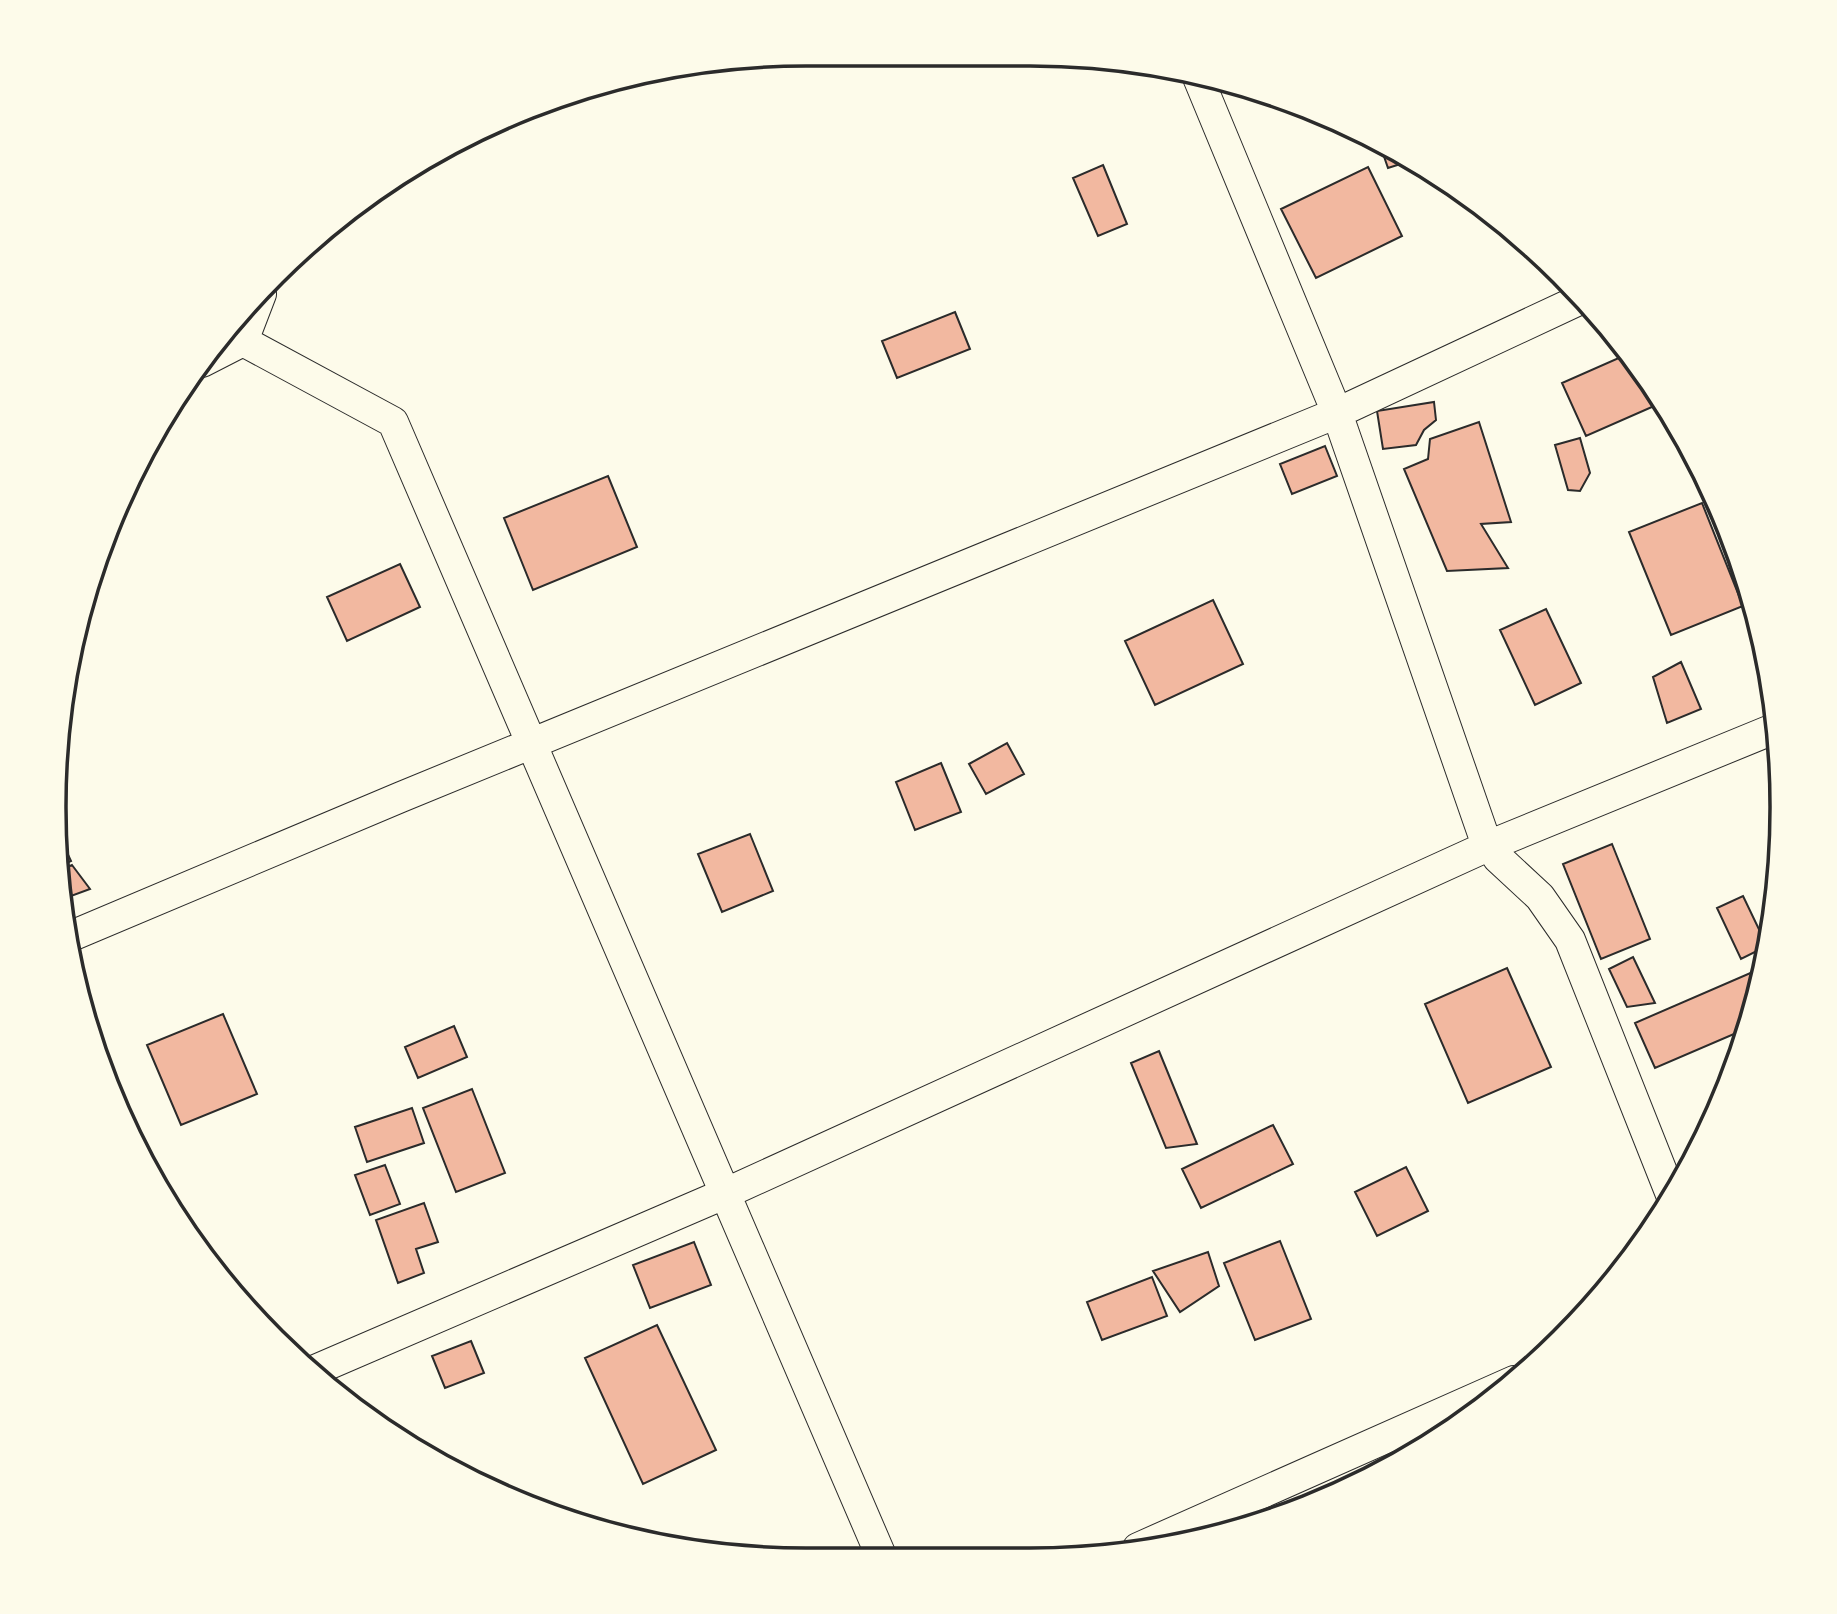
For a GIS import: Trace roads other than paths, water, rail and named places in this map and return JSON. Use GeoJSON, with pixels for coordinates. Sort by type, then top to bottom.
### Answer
{"type":"FeatureCollection","features":[{"type":"Feature","properties":{"kind":"street"},"geometry":{"type":"LineString","coordinates":[[1202,87],[1337,413],[1488,846],[1540,897],[1570,940],[1667,1184]]}},
{"type":"Feature","properties":{"kind":"street"},"geometry":{"type":"LineString","coordinates":[[78,933],[401,797],[1337,413],[1572,303]]}},
{"type":"Feature","properties":{"kind":"street"},"geometry":{"type":"LineString","coordinates":[[224,350],[243,341],[252,316]]}},
{"type":"Feature","properties":{"kind":"street"},"geometry":{"type":"LineString","coordinates":[[243,341],[393,422],[878,1548]]}},
{"type":"Feature","properties":{"kind":"street"},"geometry":{"type":"LineString","coordinates":[[323,1367],[724,1194],[1488,846],[1766,732]]}},
{"type":"Feature","properties":{"kind":"street"},"geometry":{"type":"LineString","coordinates":[[1170,1534],[1475,1398]]}}]}
